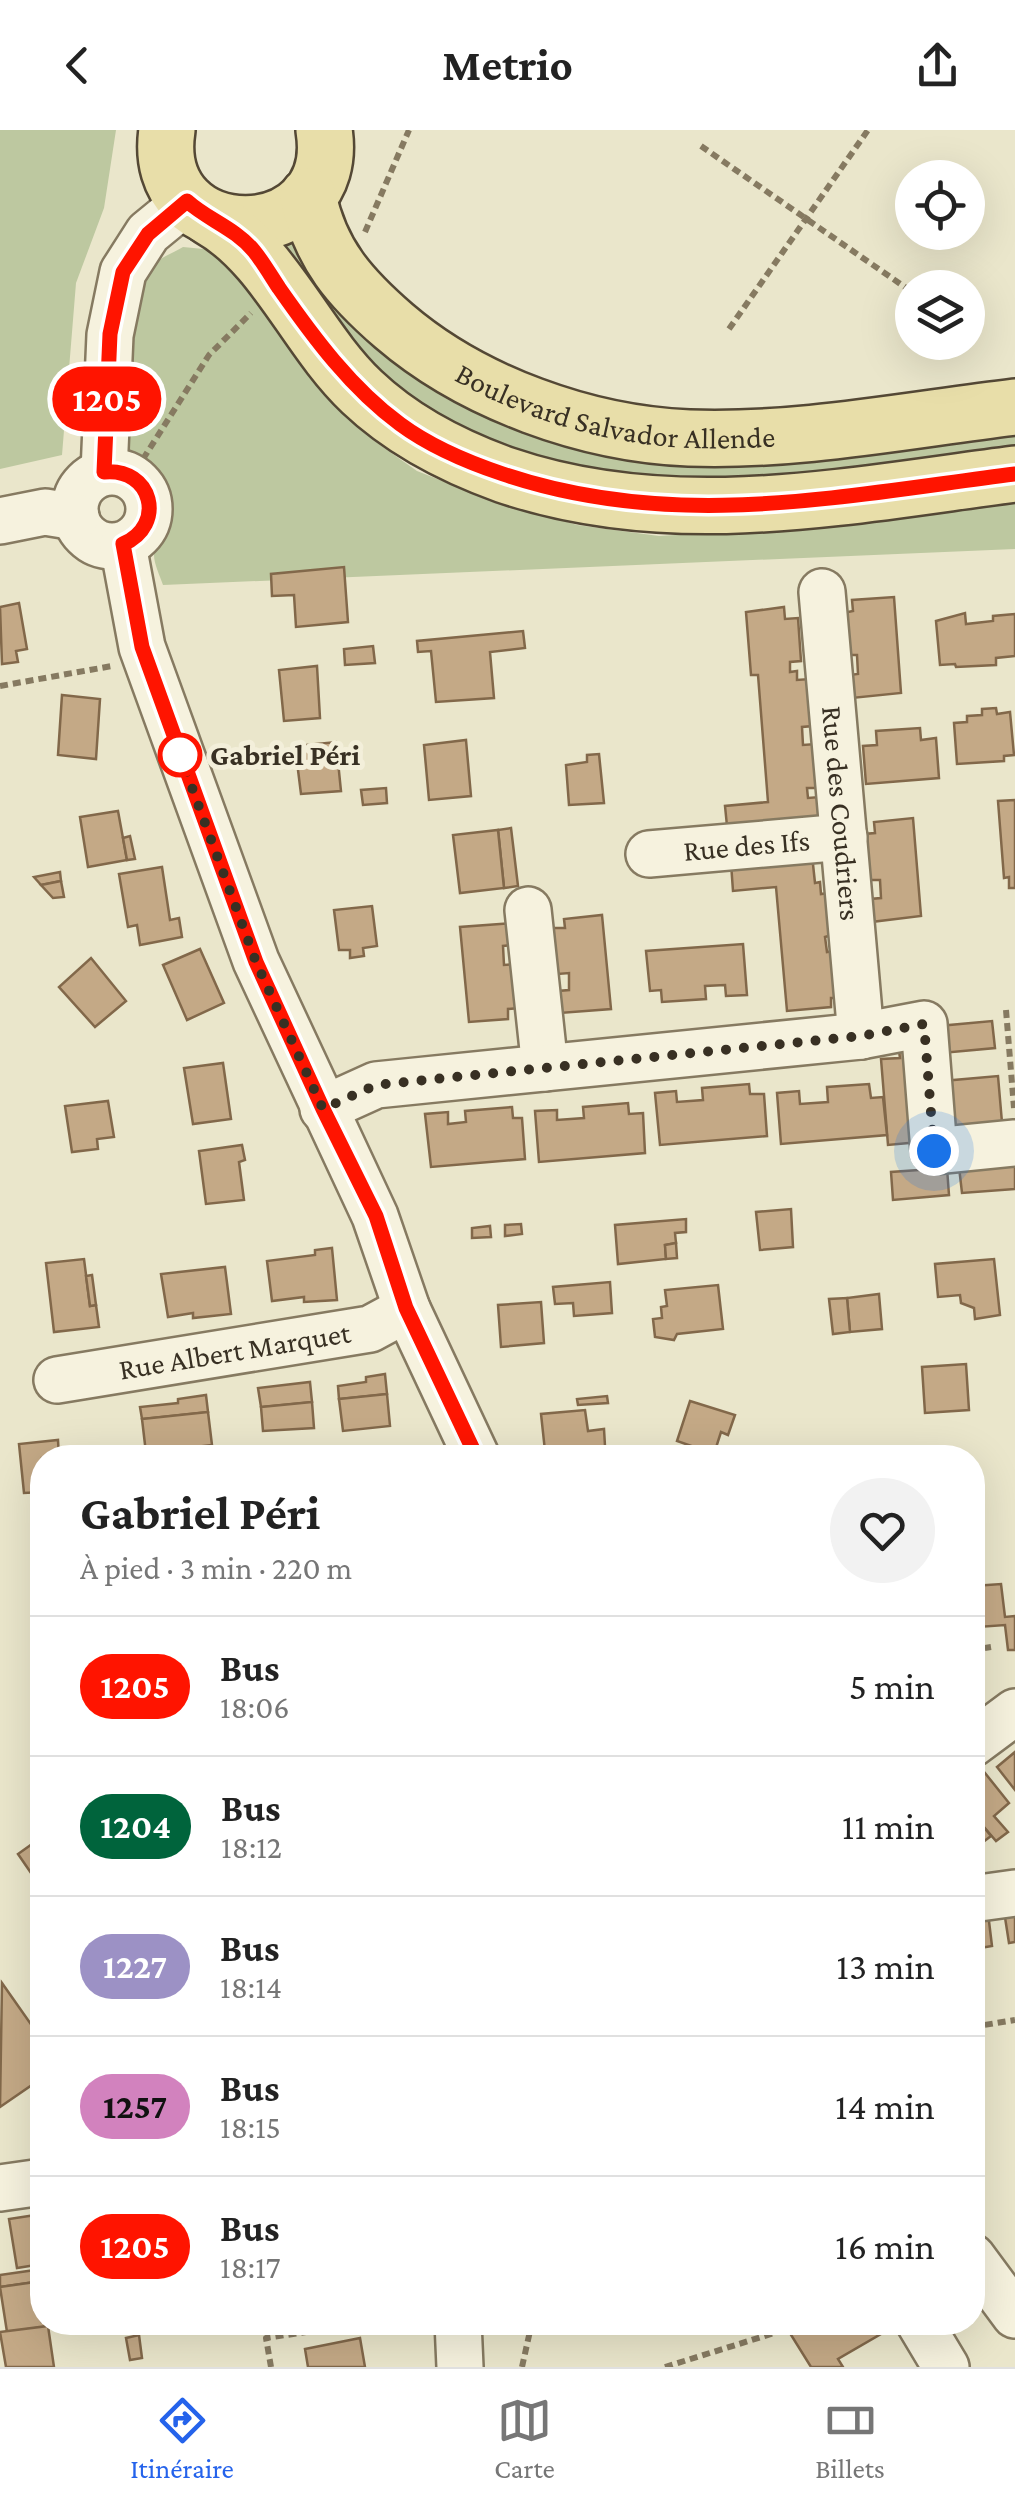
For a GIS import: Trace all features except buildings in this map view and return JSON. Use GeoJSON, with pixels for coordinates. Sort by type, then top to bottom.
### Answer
{"type":"FeatureCollection","features":[{"type":"Feature","properties":{"kind":"main road"},"geometry":{"type":"LineString","coordinates":[[167,130],[167,165],[174,184],[198,209],[244,241],[334,362],[362,392],[401,425],[444,451],[529,483],[631,504],[734,506],[800,502],[1015,474]]}},
{"type":"Feature","properties":{"kind":"main road"},"geometry":{"type":"LineString","coordinates":[[198,209],[232,224],[268,223],[290,212],[308,196],[324,163],[324,130]]}},
{"type":"Feature","properties":{"kind":"main road","name":"Boulevard Salvador Allende"},"geometry":{"type":"LineString","coordinates":[[308,196],[318,234],[330,257],[376,310],[409,339],[478,381],[598,424],[687,438],[731,438],[1015,407]]}},
{"type":"Feature","properties":{"kind":"street"},"geometry":{"type":"LineString","coordinates":[[118,474],[110,334],[123,272],[148,234],[198,209]]}},
{"type":"Feature","properties":{"kind":"street"},"geometry":{"type":"LineString","coordinates":[[118,474],[141,485],[150,507],[142,531],[123,544],[110,546],[88,538],[76,516],[78,493],[94,476],[118,474]]}},
{"type":"Feature","properties":{"kind":"street"},"geometry":{"type":"LineString","coordinates":[[0,521],[45,512],[76,516]]}},
{"type":"Feature","properties":{"kind":"street"},"geometry":{"type":"LineString","coordinates":[[123,544],[142,647],[256,962],[376,1216],[406,1308],[471,1445]]}},
{"type":"Feature","properties":{"kind":"street","name":"Rue des Coudriers"},"geometry":{"type":"LineString","coordinates":[[822,592],[861,1036]]}},
{"type":"Feature","properties":{"kind":"street","name":"Rue des Ifs"},"geometry":{"type":"LineString","coordinates":[[649,854],[844,837]]}},
{"type":"Feature","properties":{"kind":"street"},"geometry":{"type":"LineString","coordinates":[[528,910],[544,1068]]}},
{"type":"Feature","properties":{"kind":"street"},"geometry":{"type":"LineString","coordinates":[[323,1109],[376,1085],[861,1036],[924,1024],[934,1151],[1015,1143]]}},
{"type":"Feature","properties":{"kind":"street","name":"Rue Albert Marquet"},"geometry":{"type":"LineString","coordinates":[[57,1380],[370,1329],[406,1308]]}},
{"type":"Feature","properties":{"kind":"street"},"geometry":{"type":"LineString","coordinates":[[985,1734],[1015,1712]]}},
{"type":"Feature","properties":{"kind":"street"},"geometry":{"type":"LineString","coordinates":[[985,1897],[1015,1893]]}},
{"type":"Feature","properties":{"kind":"street"},"geometry":{"type":"LineString","coordinates":[[0,2188],[30,2184]]}},
{"type":"Feature","properties":{"kind":"street"},"geometry":{"type":"LineString","coordinates":[[989,2262],[1015,2314]]}},
{"type":"Feature","properties":{"kind":"street"},"geometry":{"type":"LineString","coordinates":[[459,2335],[460,2367]]}},
{"type":"Feature","properties":{"kind":"street"},"geometry":{"type":"LineString","coordinates":[[927,2335],[946,2367]]}},
{"type":"Feature","properties":{"kind":"path"},"geometry":{"type":"LineString","coordinates":[[362,240],[409,130]]}},
{"type":"Feature","properties":{"kind":"path"},"geometry":{"type":"LineString","coordinates":[[730,329],[868,130]]}},
{"type":"Feature","properties":{"kind":"path"},"geometry":{"type":"LineString","coordinates":[[701,146],[895,280]]}},
{"type":"Feature","properties":{"kind":"path"},"geometry":{"type":"LineString","coordinates":[[118,474],[210,355],[278,286]]}},
{"type":"Feature","properties":{"kind":"path"},"geometry":{"type":"LineString","coordinates":[[0,686],[114,666],[142,647]]}},
{"type":"Feature","properties":{"kind":"path"},"geometry":{"type":"LineString","coordinates":[[1006,1010],[1015,1114]]}},
{"type":"Feature","properties":{"kind":"path"},"geometry":{"type":"LineString","coordinates":[[985,1649],[991,1648]]}},
{"type":"Feature","properties":{"kind":"path"},"geometry":{"type":"LineString","coordinates":[[985,2025],[1015,2020]]}},
{"type":"Feature","properties":{"kind":"path"},"geometry":{"type":"LineString","coordinates":[[271,2367],[266,2338],[286,2335]]}},
{"type":"Feature","properties":{"kind":"path"},"geometry":{"type":"LineString","coordinates":[[522,2367],[529,2335]]}},
{"type":"Feature","properties":{"kind":"path"},"geometry":{"type":"LineString","coordinates":[[665,2367],[768,2335]]}},
{"type":"Feature","properties":{"kind":"green space"},"geometry":{"type":"Polygon","coordinates":[[[0,130],[116,130],[104,208],[76,283],[62,455],[0,469],[0,130]]]}},
{"type":"Feature","properties":{"kind":"green space"},"geometry":{"type":"Polygon","coordinates":[[[299,234],[567,444],[616,459],[732,468],[1015,432],[1015,452],[693,486],[587,476],[455,428],[380,379],[274,243],[299,234]]]}},
{"type":"Feature","properties":{"kind":"green space"},"geometry":{"type":"Polygon","coordinates":[[[183,247],[224,251],[312,378],[373,440],[417,471],[481,496],[577,525],[659,536],[874,522],[1015,503],[1015,549],[163,585],[154,555],[159,492],[125,441],[127,400],[135,321],[147,277],[156,263],[183,247]]]}},
{"type":"Feature","properties":{"kind":"bus line","name":"1205"},"geometry":{"type":"LineString","coordinates":[[471,1445],[406,1308],[376,1216],[256,962],[142,647],[123,544],[142,531],[150,507],[141,485],[132,476],[104,472],[110,334],[123,272],[148,234],[187,201],[233,230],[256,253],[334,362],[401,425],[444,451],[484,468],[573,493],[631,504],[734,506],[800,502],[1015,474]]}},
{"type":"Feature","properties":{"kind":"place","name":"Gabriel Péri"},"geometry":{"type":"Point","coordinates":[180,755]}},
{"type":"Feature","properties":{"kind":"route"},"geometry":{"type":"LineString","coordinates":[[180,755],[256,962],[323,1109],[376,1085],[861,1036],[924,1024],[934,1151]]}}]}
